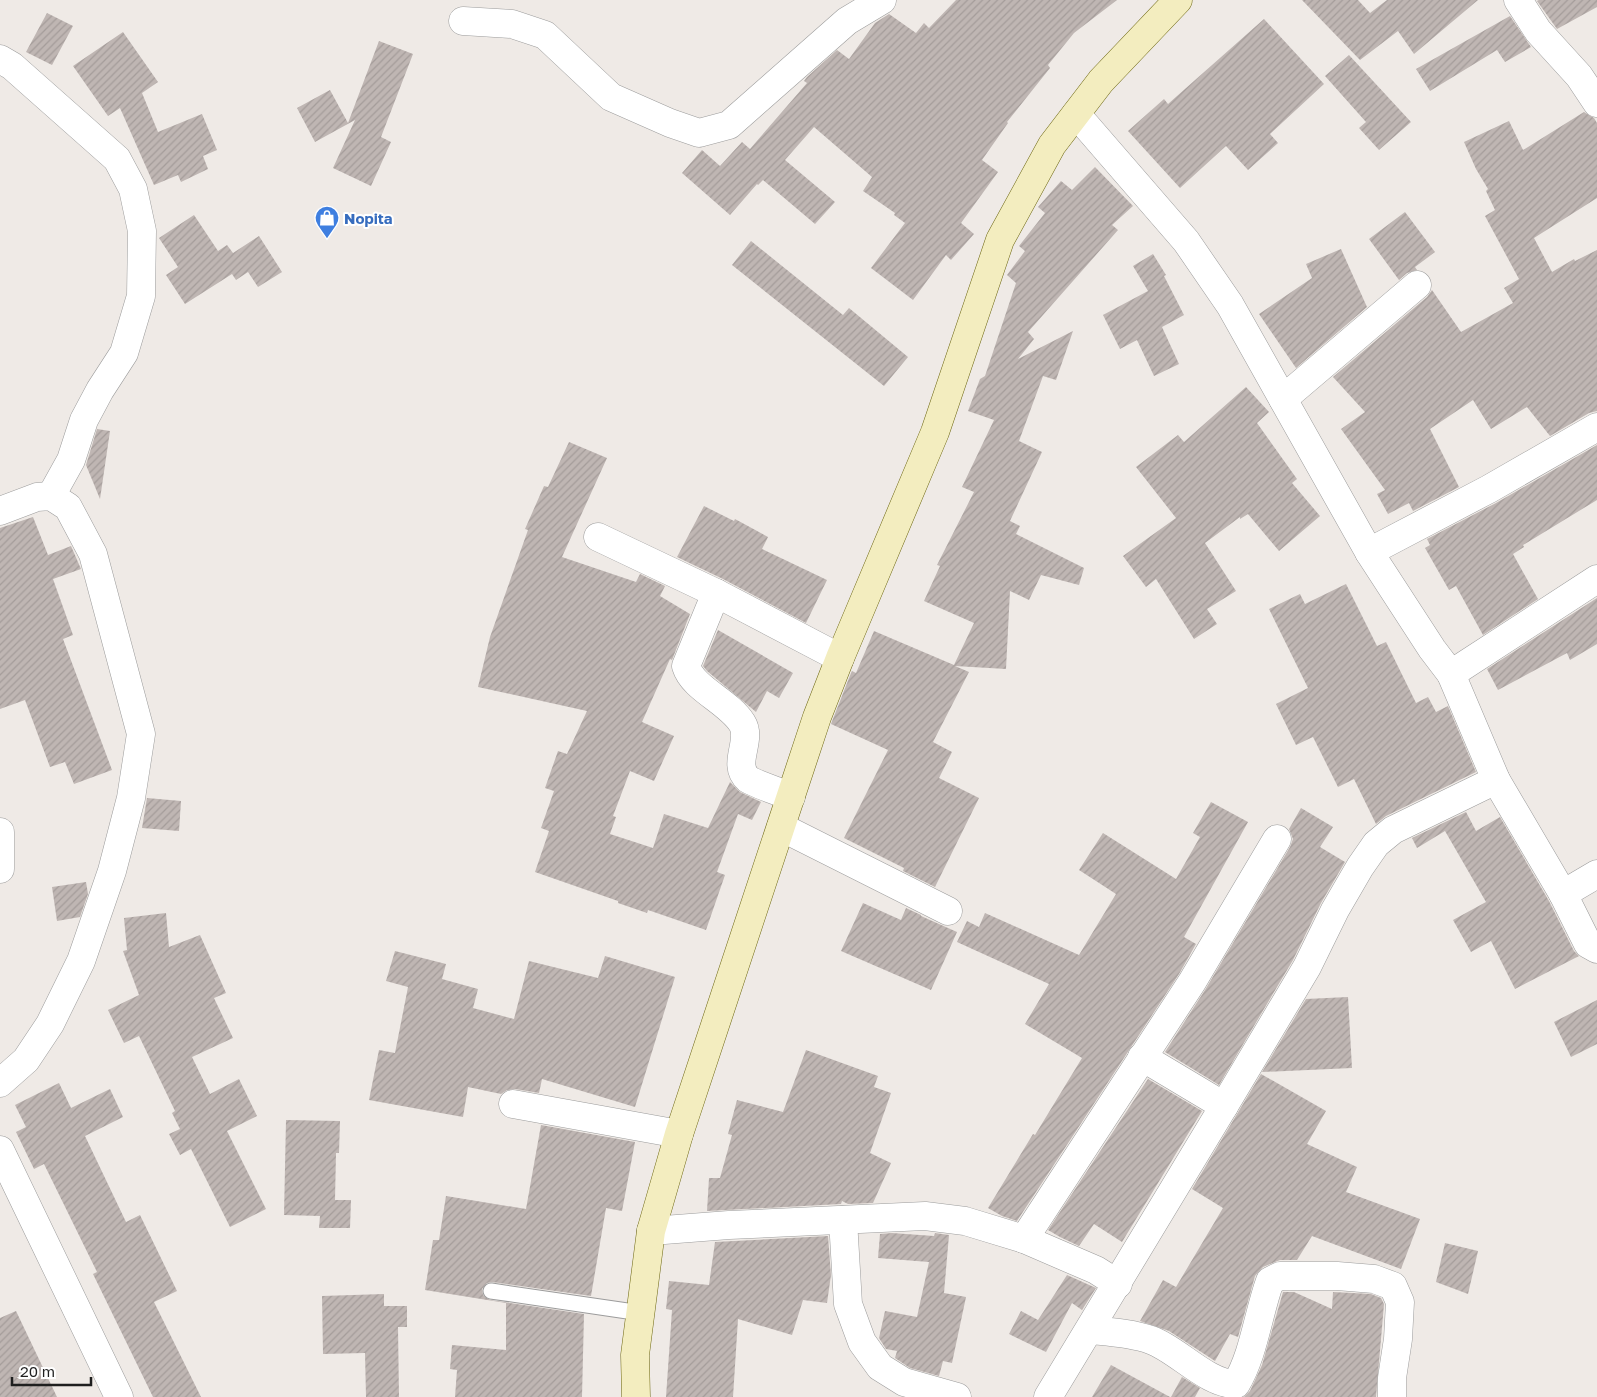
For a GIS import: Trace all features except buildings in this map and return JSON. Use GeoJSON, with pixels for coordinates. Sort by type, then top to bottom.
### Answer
{"type":"FeatureCollection","features":[{"type":"Feature","properties":{"kind":"street"},"geometry":{"type":"LineString","coordinates":[[463,22],[512,24],[545,35],[610,97],[670,123],[699,132],[729,125],[847,21],[882,0]]}},
{"type":"Feature","properties":{"kind":"street"},"geometry":{"type":"LineString","coordinates":[[636,1397],[635,1355],[642,1313],[651,1231],[679,1134],[818,717],[840,658],[935,432],[1000,240],[1052,145],[1101,82],[1178,0]]}},
{"type":"Feature","properties":{"kind":"street"},"geometry":{"type":"LineString","coordinates":[[1518,0],[1538,30],[1579,76],[1597,103]]}},
{"type":"Feature","properties":{"kind":"street"},"geometry":{"type":"LineString","coordinates":[[0,59],[12,66],[117,159],[133,189],[142,231],[141,296],[124,352],[84,420],[72,460],[51,496]]}},
{"type":"Feature","properties":{"kind":"street"},"geometry":{"type":"LineString","coordinates":[[1076,114],[1186,241],[1230,305],[1369,552],[1432,649],[1451,674],[1496,780],[1563,894],[1588,944],[1597,949]]}},
{"type":"Feature","properties":{"kind":"street"},"geometry":{"type":"LineString","coordinates":[[1282,399],[1417,285]]}},
{"type":"Feature","properties":{"kind":"street"},"geometry":{"type":"LineString","coordinates":[[1369,552],[1489,489],[1597,427]]}},
{"type":"Feature","properties":{"kind":"street"},"geometry":{"type":"LineString","coordinates":[[0,511],[37,497],[51,496],[68,507],[93,554],[141,734],[131,798],[112,871],[81,961],[50,1024],[26,1060],[0,1083]]}},
{"type":"Feature","properties":{"kind":"street"},"geometry":{"type":"LineString","coordinates":[[598,537],[716,593],[840,658]]}},
{"type":"Feature","properties":{"kind":"street"},"geometry":{"type":"LineString","coordinates":[[1451,674],[1597,579]]}},
{"type":"Feature","properties":{"kind":"street"},"geometry":{"type":"LineString","coordinates":[[716,593],[686,666],[688,674],[693,680],[716,696],[744,725],[746,735],[741,760],[748,779],[791,797]]}},
{"type":"Feature","properties":{"kind":"street"},"geometry":{"type":"LineString","coordinates":[[1048,1397],[1118,1284],[1307,967],[1335,910],[1376,844],[1393,830],[1496,780]]}},
{"type":"Feature","properties":{"kind":"street"},"geometry":{"type":"LineString","coordinates":[[781,827],[948,911]]}},
{"type":"Feature","properties":{"kind":"street"},"geometry":{"type":"LineString","coordinates":[[0,832],[0,869]]}},
{"type":"Feature","properties":{"kind":"street"},"geometry":{"type":"LineString","coordinates":[[1024,1239],[1192,982],[1277,839]]}},
{"type":"Feature","properties":{"kind":"street"},"geometry":{"type":"LineString","coordinates":[[1563,894],[1597,874]]}},
{"type":"Feature","properties":{"kind":"street"},"geometry":{"type":"LineString","coordinates":[[1142,1057],[1224,1106]]}},
{"type":"Feature","properties":{"kind":"street"},"geometry":{"type":"LineString","coordinates":[[513,1104],[679,1134]]}},
{"type":"Feature","properties":{"kind":"street"},"geometry":{"type":"LineString","coordinates":[[0,1150],[119,1397]]}},
{"type":"Feature","properties":{"kind":"street"},"geometry":{"type":"LineString","coordinates":[[651,1231],[729,1225],[925,1216],[965,1221],[1024,1239],[1096,1270],[1118,1284]]}},
{"type":"Feature","properties":{"kind":"street"},"geometry":{"type":"LineString","coordinates":[[843,1220],[848,1304],[862,1342],[880,1367],[904,1382],[957,1397]]}},
{"type":"Feature","properties":{"kind":"street"},"geometry":{"type":"LineString","coordinates":[[1090,1330],[1124,1334],[1152,1341],[1201,1370],[1226,1391],[1236,1384],[1244,1370],[1262,1303],[1270,1282],[1280,1276],[1374,1278],[1393,1286],[1400,1302],[1398,1338],[1392,1378],[1392,1397]]}},
{"type":"Feature","properties":{"kind":"lane"},"geometry":{"type":"LineString","coordinates":[[491,1291],[642,1313]]}},
{"type":"Feature","properties":{"kind":"place","name":"Nopita"},"geometry":{"type":"Point","coordinates":[327,239]}}]}
